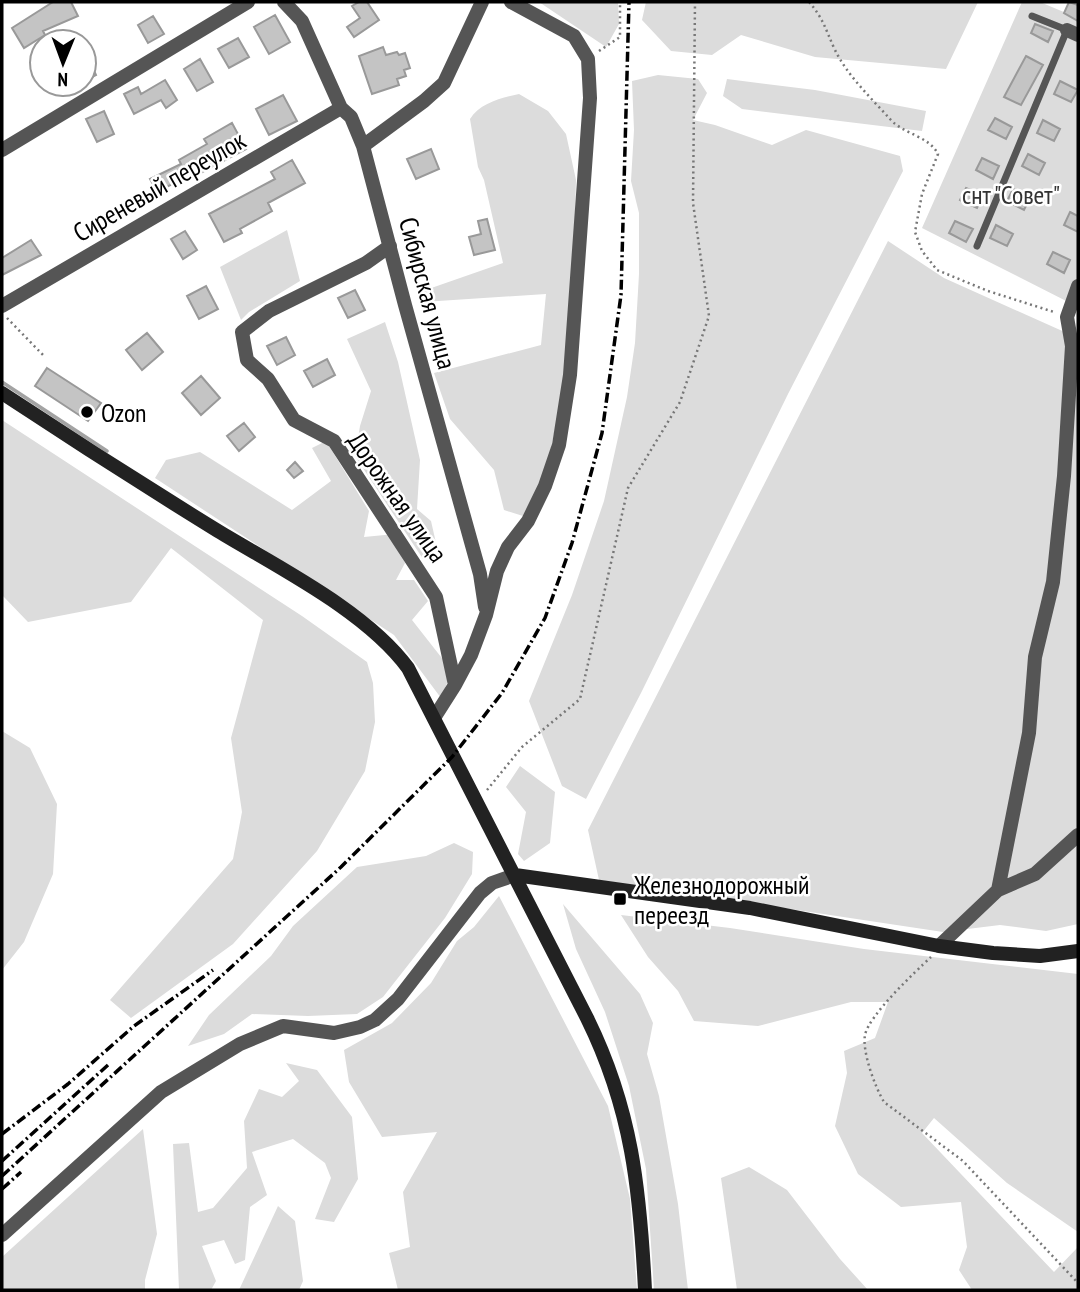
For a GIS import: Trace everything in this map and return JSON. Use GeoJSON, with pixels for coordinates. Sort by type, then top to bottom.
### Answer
{"type":"FeatureCollection","features":[{"type":"Feature","properties":{"kind":"main road"},"geometry":{"type":"LineString","coordinates":[[2,393],[138,482],[341,607],[367,626],[408,668],[593,1030],[618,1096],[637,1178],[645,1290]]}},
{"type":"Feature","properties":{"kind":"main road"},"geometry":{"type":"LineString","coordinates":[[515,875],[750,908],[939,946],[1021,956],[1075,954]]}},
{"type":"Feature","properties":{"kind":"street"},"geometry":{"type":"LineString","coordinates":[[2,150],[248,2]]}},
{"type":"Feature","properties":{"kind":"street","name":"Сибирская улица"},"geometry":{"type":"LineString","coordinates":[[284,2],[302,21],[341,108],[351,117],[363,146],[480,574],[486,615]]}},
{"type":"Feature","properties":{"kind":"street"},"geometry":{"type":"LineString","coordinates":[[363,146],[424,102],[444,83],[482,2]]}},
{"type":"Feature","properties":{"kind":"street"},"geometry":{"type":"LineString","coordinates":[[433,718],[471,655],[486,615],[497,571],[509,547],[528,521],[545,486],[559,445],[570,375],[590,98],[588,59],[574,36],[511,2]]}},
{"type":"Feature","properties":{"kind":"street","name":"Сиреневый переулок"},"geometry":{"type":"LineString","coordinates":[[2,306],[341,108]]}},
{"type":"Feature","properties":{"kind":"street","name":"Дорожная улица"},"geometry":{"type":"LineString","coordinates":[[390,246],[366,263],[269,311],[242,332],[247,360],[268,380],[294,420],[334,442],[430,586],[436,597],[455,685]]}},
{"type":"Feature","properties":{"kind":"street"},"geometry":{"type":"LineString","coordinates":[[998,890],[1029,733],[1035,657],[1053,582],[1065,476],[1072,346],[1067,317],[1078,286]]}},
{"type":"Feature","properties":{"kind":"street"},"geometry":{"type":"LineString","coordinates":[[939,946],[998,890],[1035,874],[1078,835]]}},
{"type":"Feature","properties":{"kind":"street"},"geometry":{"type":"LineString","coordinates":[[2,1236],[161,1091],[240,1044],[283,1026],[334,1033],[360,1027],[375,1020],[398,999],[480,893],[492,883],[515,875]]}},
{"type":"Feature","properties":{"kind":"lane"},"geometry":{"type":"LineString","coordinates":[[977,246],[1072,32],[1032,16]]}},
{"type":"Feature","properties":{"kind":"path"},"geometry":{"type":"LineString","coordinates":[[588,59],[620,37],[620,2]]}},
{"type":"Feature","properties":{"kind":"path"},"geometry":{"type":"LineString","coordinates":[[477,803],[522,747],[580,699],[628,488],[680,401],[709,316],[693,203],[695,2]]}},
{"type":"Feature","properties":{"kind":"path"},"geometry":{"type":"LineString","coordinates":[[809,2],[821,15],[835,50],[859,83],[893,122],[934,146],[938,154],[922,194],[915,232],[922,251],[937,270],[988,291],[1067,317]]}},
{"type":"Feature","properties":{"kind":"path"},"geometry":{"type":"LineString","coordinates":[[815,2],[815,8]]}},
{"type":"Feature","properties":{"kind":"path"},"geometry":{"type":"LineString","coordinates":[[2,313],[44,356]]}},
{"type":"Feature","properties":{"kind":"path"},"geometry":{"type":"LineString","coordinates":[[939,946],[870,1024],[865,1036],[868,1058],[879,1092],[884,1102],[963,1161],[1078,1283]]}},
{"type":"Feature","properties":{"kind":"green space"},"geometry":{"type":"Polygon","coordinates":[[[539,2],[618,2],[619,24],[606,47],[539,2]]]}},
{"type":"Feature","properties":{"kind":"green space"},"geometry":{"type":"Polygon","coordinates":[[[646,2],[978,2],[946,69],[815,57],[741,35],[712,55],[671,51],[642,20],[646,2]]]}},
{"type":"Feature","properties":{"kind":"green space","name":"снт \"Совет\""},"geometry":{"type":"Polygon","coordinates":[[[1022,2],[1040,2],[1078,18],[1078,307],[922,228],[1022,2]]]}},
{"type":"Feature","properties":{"kind":"green space"},"geometry":{"type":"Polygon","coordinates":[[[658,75],[698,79],[707,93],[693,120],[772,145],[806,130],[900,156],[903,171],[788,394],[586,799],[562,786],[529,701],[572,595],[604,501],[627,397],[635,343],[639,274],[639,213],[631,181],[634,130],[632,81],[658,75]]]}},
{"type":"Feature","properties":{"kind":"green space"},"geometry":{"type":"Polygon","coordinates":[[[727,79],[815,90],[926,111],[922,131],[742,109],[723,96],[727,79]]]}},
{"type":"Feature","properties":{"kind":"green space"},"geometry":{"type":"Polygon","coordinates":[[[519,94],[548,111],[566,134],[576,180],[574,256],[563,392],[546,471],[523,516],[504,510],[494,470],[450,419],[434,373],[541,345],[546,294],[423,302],[417,293],[503,263],[484,180],[478,167],[470,119],[485,105],[519,94]]]}},
{"type":"Feature","properties":{"kind":"green space"},"geometry":{"type":"Polygon","coordinates":[[[287,230],[300,281],[249,312],[241,320],[220,267],[287,230]]]}},
{"type":"Feature","properties":{"kind":"green space"},"geometry":{"type":"Polygon","coordinates":[[[888,241],[944,278],[1078,338],[1078,924],[1046,931],[1000,925],[943,932],[599,880],[588,830],[888,241]]]}},
{"type":"Feature","properties":{"kind":"green space"},"geometry":{"type":"Polygon","coordinates":[[[385,322],[398,362],[420,460],[417,509],[431,521],[439,556],[423,559],[355,456],[360,426],[371,391],[347,339],[385,322]]]}},
{"type":"Feature","properties":{"kind":"green space"},"geometry":{"type":"Polygon","coordinates":[[[2,420],[302,616],[367,662],[373,683],[375,722],[365,771],[317,851],[233,944],[131,1018],[110,1000],[233,859],[242,812],[231,738],[263,620],[171,548],[131,602],[28,622],[2,595],[2,420]]]}},
{"type":"Feature","properties":{"kind":"green space"},"geometry":{"type":"Polygon","coordinates":[[[326,441],[369,511],[364,537],[395,534],[405,563],[396,580],[414,580],[428,601],[412,620],[452,671],[441,698],[394,635],[155,478],[166,460],[200,452],[292,510],[331,481],[312,448],[326,441]]]}},
{"type":"Feature","properties":{"kind":"green space"},"geometry":{"type":"Polygon","coordinates":[[[2,731],[30,748],[57,804],[53,874],[24,942],[2,970],[2,731]]]}},
{"type":"Feature","properties":{"kind":"green space"},"geometry":{"type":"Polygon","coordinates":[[[520,766],[555,792],[550,843],[524,861],[518,854],[526,812],[506,787],[520,766]]]}},
{"type":"Feature","properties":{"kind":"green space"},"geometry":{"type":"Polygon","coordinates":[[[454,843],[473,852],[472,874],[445,918],[383,997],[357,1014],[252,1014],[224,1034],[188,1046],[209,1015],[271,956],[293,926],[357,867],[426,856],[454,843]]]}},
{"type":"Feature","properties":{"kind":"green space"},"geometry":{"type":"Polygon","coordinates":[[[499,896],[608,1106],[630,1199],[637,1290],[398,1290],[389,1253],[410,1247],[403,1192],[437,1132],[382,1137],[349,1082],[344,1050],[392,1023],[431,983],[457,941],[474,927],[499,896]]]}},
{"type":"Feature","properties":{"kind":"green space"},"geometry":{"type":"Polygon","coordinates":[[[563,904],[640,994],[653,1023],[647,1054],[659,1096],[678,1204],[688,1290],[654,1290],[646,1169],[629,1086],[605,1012],[576,949],[563,904]]]}},
{"type":"Feature","properties":{"kind":"green space"},"geometry":{"type":"Polygon","coordinates":[[[621,915],[730,928],[864,949],[1078,974],[1078,1232],[1007,1183],[934,1118],[922,1133],[1054,1272],[1078,1247],[1078,1290],[972,1290],[959,1270],[967,1247],[961,1202],[901,1207],[858,1174],[835,1126],[847,1073],[844,1051],[875,1038],[888,1002],[851,1002],[758,1026],[694,1021],[678,991],[648,957],[621,915]]]}},
{"type":"Feature","properties":{"kind":"green space"},"geometry":{"type":"Polygon","coordinates":[[[286,1063],[317,1070],[352,1117],[358,1179],[334,1222],[315,1219],[331,1178],[325,1163],[293,1139],[252,1152],[267,1195],[250,1207],[245,1260],[235,1264],[224,1240],[202,1246],[216,1281],[211,1290],[179,1290],[173,1144],[189,1143],[198,1212],[213,1208],[247,1168],[244,1121],[259,1089],[282,1097],[299,1081],[286,1063]]]}},
{"type":"Feature","properties":{"kind":"green space"},"geometry":{"type":"Polygon","coordinates":[[[143,1129],[157,1234],[145,1290],[2,1290],[2,1257],[143,1129]]]}},
{"type":"Feature","properties":{"kind":"green space"},"geometry":{"type":"Polygon","coordinates":[[[749,1167],[787,1190],[840,1259],[868,1290],[737,1290],[721,1178],[749,1167]]]}},
{"type":"Feature","properties":{"kind":"green space"},"geometry":{"type":"Polygon","coordinates":[[[278,1206],[295,1221],[303,1281],[299,1290],[239,1290],[278,1206]]]}},
{"type":"Feature","properties":{"kind":"building"},"geometry":{"type":"Polygon","coordinates":[[[53,2],[71,2],[78,16],[50,28],[28,28],[28,46],[24,48],[12,28],[53,2]]]}},
{"type":"Feature","properties":{"kind":"building"},"geometry":{"type":"Polygon","coordinates":[[[367,2],[379,20],[354,37],[347,27],[360,18],[352,6],[367,2]]]}},
{"type":"Feature","properties":{"kind":"building"},"geometry":{"type":"Polygon","coordinates":[[[1069,2],[1078,5],[1078,21],[1064,13],[1069,2]]]}},
{"type":"Feature","properties":{"kind":"building"},"geometry":{"type":"Polygon","coordinates":[[[275,15],[290,42],[269,54],[254,27],[275,15]]]}},
{"type":"Feature","properties":{"kind":"building"},"geometry":{"type":"Polygon","coordinates":[[[153,16],[164,34],[148,43],[138,25],[153,16]]]}},
{"type":"Feature","properties":{"kind":"building"},"geometry":{"type":"Polygon","coordinates":[[[1035,24],[1053,31],[1048,42],[1031,33],[1035,24]]]}},
{"type":"Feature","properties":{"kind":"building"},"geometry":{"type":"Polygon","coordinates":[[[238,38],[249,57],[229,68],[218,49],[238,38]]]}},
{"type":"Feature","properties":{"kind":"building"},"geometry":{"type":"Polygon","coordinates":[[[383,47],[386,55],[405,53],[410,68],[404,70],[406,76],[397,79],[399,85],[372,94],[359,56],[383,47]]]}},
{"type":"Feature","properties":{"kind":"building"},"geometry":{"type":"Polygon","coordinates":[[[1026,56],[1043,65],[1021,105],[1004,97],[1026,56]]]}},
{"type":"Feature","properties":{"kind":"building"},"geometry":{"type":"Polygon","coordinates":[[[200,59],[213,82],[197,91],[184,69],[200,59]]]}},
{"type":"Feature","properties":{"kind":"building"},"geometry":{"type":"Polygon","coordinates":[[[165,80],[177,100],[166,108],[161,100],[134,114],[124,94],[138,87],[141,94],[165,80]]]}},
{"type":"Feature","properties":{"kind":"building"},"geometry":{"type":"Polygon","coordinates":[[[1060,81],[1078,90],[1071,102],[1054,94],[1060,81]]]}},
{"type":"Feature","properties":{"kind":"building"},"geometry":{"type":"Polygon","coordinates":[[[283,95],[297,121],[269,135],[256,109],[283,95]]]}},
{"type":"Feature","properties":{"kind":"building"},"geometry":{"type":"Polygon","coordinates":[[[104,111],[114,134],[97,142],[86,119],[104,111]]]}},
{"type":"Feature","properties":{"kind":"building"},"geometry":{"type":"Polygon","coordinates":[[[995,118],[1012,127],[1006,139],[988,130],[995,118]]]}},
{"type":"Feature","properties":{"kind":"building"},"geometry":{"type":"Polygon","coordinates":[[[1043,120],[1060,129],[1054,141],[1037,133],[1043,120]]]}},
{"type":"Feature","properties":{"kind":"building"},"geometry":{"type":"Polygon","coordinates":[[[232,123],[246,149],[189,179],[188,176],[157,192],[150,179],[181,164],[179,160],[207,144],[204,139],[232,123]]]}},
{"type":"Feature","properties":{"kind":"building"},"geometry":{"type":"Polygon","coordinates":[[[431,149],[439,169],[416,179],[407,159],[431,149]]]}},
{"type":"Feature","properties":{"kind":"building"},"geometry":{"type":"Polygon","coordinates":[[[1028,154],[1045,163],[1039,175],[1022,166],[1028,154]]]}},
{"type":"Feature","properties":{"kind":"building"},"geometry":{"type":"Polygon","coordinates":[[[982,158],[999,166],[993,179],[976,170],[982,158]]]}},
{"type":"Feature","properties":{"kind":"building"},"geometry":{"type":"Polygon","coordinates":[[[292,160],[305,183],[268,203],[272,211],[240,229],[242,233],[224,242],[209,214],[275,179],[271,172],[292,160]]]}},
{"type":"Feature","properties":{"kind":"building"},"geometry":{"type":"Polygon","coordinates":[[[966,188],[983,196],[977,208],[960,200],[966,188]]]}},
{"type":"Feature","properties":{"kind":"building"},"geometry":{"type":"Polygon","coordinates":[[[1013,189],[1030,198],[1024,210],[1007,201],[1013,189]]]}},
{"type":"Feature","properties":{"kind":"building"},"geometry":{"type":"Polygon","coordinates":[[[1070,212],[1078,216],[1078,232],[1064,225],[1070,212]]]}},
{"type":"Feature","properties":{"kind":"building"},"geometry":{"type":"Polygon","coordinates":[[[487,219],[495,250],[474,255],[469,237],[481,234],[478,221],[487,219]]]}},
{"type":"Feature","properties":{"kind":"building"},"geometry":{"type":"Polygon","coordinates":[[[955,221],[973,229],[966,242],[949,233],[955,221]]]}},
{"type":"Feature","properties":{"kind":"building"},"geometry":{"type":"Polygon","coordinates":[[[996,225],[1013,234],[1007,246],[990,238],[996,225]]]}},
{"type":"Feature","properties":{"kind":"building"},"geometry":{"type":"Polygon","coordinates":[[[185,231],[197,250],[183,259],[171,239],[185,231]]]}},
{"type":"Feature","properties":{"kind":"building"},"geometry":{"type":"Polygon","coordinates":[[[31,240],[41,255],[2,275],[2,258],[31,240]]]}},
{"type":"Feature","properties":{"kind":"building"},"geometry":{"type":"Polygon","coordinates":[[[1053,252],[1070,260],[1064,273],[1047,264],[1053,252]]]}},
{"type":"Feature","properties":{"kind":"building"},"geometry":{"type":"Polygon","coordinates":[[[206,286],[218,309],[199,319],[187,296],[206,286]]]}},
{"type":"Feature","properties":{"kind":"building"},"geometry":{"type":"Polygon","coordinates":[[[355,290],[365,310],[348,318],[338,298],[355,290]]]}},
{"type":"Feature","properties":{"kind":"building"},"geometry":{"type":"Polygon","coordinates":[[[147,333],[163,352],[142,370],[126,350],[147,333]]]}},
{"type":"Feature","properties":{"kind":"building"},"geometry":{"type":"Polygon","coordinates":[[[286,337],[295,355],[277,365],[267,346],[286,337]]]}},
{"type":"Feature","properties":{"kind":"building"},"geometry":{"type":"Polygon","coordinates":[[[327,359],[335,375],[313,387],[304,371],[327,359]]]}},
{"type":"Feature","properties":{"kind":"building"},"geometry":{"type":"Polygon","coordinates":[[[47,368],[101,403],[88,421],[35,386],[47,368]]]}},
{"type":"Feature","properties":{"kind":"building"},"geometry":{"type":"Polygon","coordinates":[[[201,376],[220,398],[201,415],[182,393],[201,376]]]}},
{"type":"Feature","properties":{"kind":"building"},"geometry":{"type":"Polygon","coordinates":[[[244,423],[255,437],[239,451],[227,436],[244,423]]]}},
{"type":"Feature","properties":{"kind":"building"},"geometry":{"type":"Polygon","coordinates":[[[295,462],[303,471],[294,478],[287,470],[295,462]]]}},
{"type":"Feature","properties":{"kind":"waterway"},"geometry":{"type":"LineString","coordinates":[[2,382],[107,451]]}},
{"type":"Feature","properties":{"kind":"railway"},"geometry":{"type":"LineString","coordinates":[[2,1176],[341,867],[452,757],[502,693],[545,618],[572,543],[602,433],[621,295],[629,2]]}},
{"type":"Feature","properties":{"kind":"railway"},"geometry":{"type":"LineString","coordinates":[[2,1134],[68,1084],[134,1026],[213,970]]}},
{"type":"Feature","properties":{"kind":"railway"},"geometry":{"type":"LineString","coordinates":[[2,1161],[108,1065]]}},
{"type":"Feature","properties":{"kind":"railway"},"geometry":{"type":"LineString","coordinates":[[2,1189],[21,1172]]}},
{"type":"Feature","properties":{"kind":"place","name":"Ozon"},"geometry":{"type":"Point","coordinates":[87,412]}},
{"type":"Feature","properties":{"kind":"place","name":"Железнодорожный переезд"},"geometry":{"type":"Point","coordinates":[620,899]}}]}
